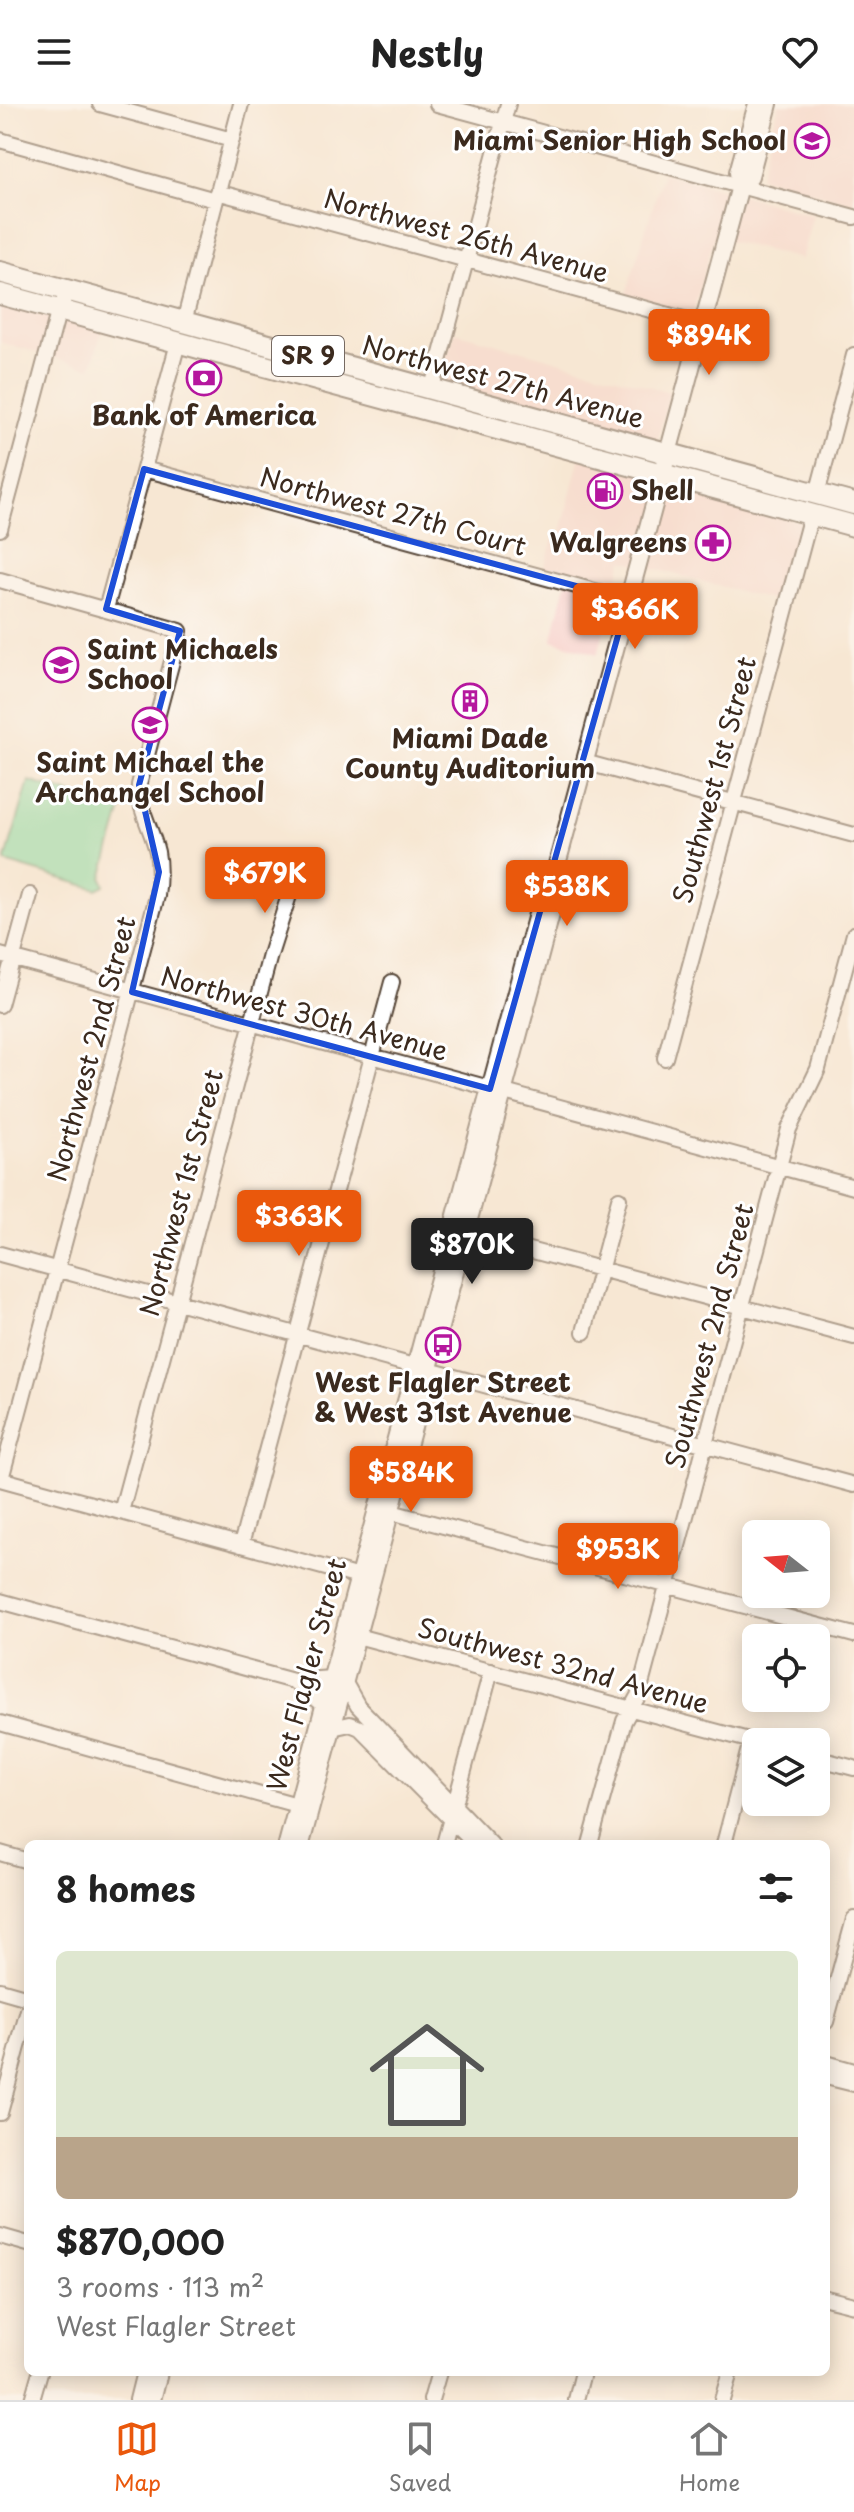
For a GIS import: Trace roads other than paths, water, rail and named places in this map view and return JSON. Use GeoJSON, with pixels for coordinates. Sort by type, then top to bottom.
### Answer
{"type":"FeatureCollection","features":[{"type":"Feature","properties":{"kind":"highway","name":"Northwest 27th Avenue"},"geometry":{"type":"LineString","coordinates":[[0,272],[667,454]]}},
{"type":"Feature","properties":{"kind":"highway","name":"Northwest 27th Avenue"},"geometry":{"type":"LineString","coordinates":[[0,294],[662,475]]}},
{"type":"Feature","properties":{"kind":"highway"},"geometry":{"type":"LineString","coordinates":[[104,322],[126,320],[167,330],[184,322]]}},
{"type":"Feature","properties":{"kind":"highway"},"geometry":{"type":"LineString","coordinates":[[178,343],[193,335],[257,349],[266,344]]}},
{"type":"Feature","properties":{"kind":"highway"},"geometry":{"type":"LineString","coordinates":[[406,406],[431,391],[439,415]]}},
{"type":"Feature","properties":{"kind":"highway","name":"SR 9"},"geometry":{"type":"LineString","coordinates":[[667,454],[854,504]]}},
{"type":"Feature","properties":{"kind":"highway","name":"SR 9"},"geometry":{"type":"LineString","coordinates":[[662,475],[854,526]]}},
{"type":"Feature","properties":{"kind":"main road","name":"West Flagler Street"},"geometry":{"type":"LineString","coordinates":[[302,1840],[332,1728],[339,1648],[391,1512],[421,1369],[468,1224],[526,953],[544,889],[555,872],[740,186],[738,172],[757,104]]}},
{"type":"Feature","properties":{"kind":"main road","name":"West Flagler Street"},"geometry":{"type":"LineString","coordinates":[[740,186],[750,176],[769,104]]}},
{"type":"Feature","properties":{"kind":"main road","name":"West Flagler Street"},"geometry":{"type":"LineString","coordinates":[[288,1840],[324,1705],[357,1636],[366,1574],[421,1369],[496,1091],[533,981],[557,892],[555,872]]}},
{"type":"Feature","properties":{"kind":"main road"},"geometry":{"type":"LineString","coordinates":[[526,953],[533,981]]}},
{"type":"Feature","properties":{"kind":"main road"},"geometry":{"type":"LineString","coordinates":[[339,1648],[357,1636]]}},
{"type":"Feature","properties":{"kind":"main road"},"geometry":{"type":"LineString","coordinates":[[138,2400],[144,2376]]}},
{"type":"Feature","properties":{"kind":"main road"},"geometry":{"type":"LineString","coordinates":[[152,2400],[158,2376]]}},
{"type":"Feature","properties":{"kind":"street"},"geometry":{"type":"LineString","coordinates":[[100,104],[232,140]]}},
{"type":"Feature","properties":{"kind":"street"},"geometry":{"type":"LineString","coordinates":[[184,322],[241,104]]}},
{"type":"Feature","properties":{"kind":"street"},"geometry":{"type":"LineString","coordinates":[[437,104],[854,217]]}},
{"type":"Feature","properties":{"kind":"street"},"geometry":{"type":"LineString","coordinates":[[431,391],[508,104]]}},
{"type":"Feature","properties":{"kind":"street","name":"Northwest 26th Avenue"},"geometry":{"type":"LineString","coordinates":[[0,140],[702,324]]}},
{"type":"Feature","properties":{"kind":"street"},"geometry":{"type":"LineString","coordinates":[[0,529],[59,310],[69,291]]}},
{"type":"Feature","properties":{"kind":"street"},"geometry":{"type":"LineString","coordinates":[[0,580],[106,609],[178,343]]}},
{"type":"Feature","properties":{"kind":"street"},"geometry":{"type":"LineString","coordinates":[[817,494],[854,355]]}},
{"type":"Feature","properties":{"kind":"street","name":"Northwest 27th Court"},"geometry":{"type":"LineString","coordinates":[[144,469],[628,600]]}},
{"type":"Feature","properties":{"kind":"street","name":"Southwest 1st Street"},"geometry":{"type":"LineString","coordinates":[[665,1058],[811,515]]}},
{"type":"Feature","properties":{"kind":"street","name":"Northwest 2nd Street"},"geometry":{"type":"LineString","coordinates":[[0,1479],[155,907],[159,872],[157,851],[142,807],[139,785],[180,631],[106,609]]}},
{"type":"Feature","properties":{"kind":"street"},"geometry":{"type":"LineString","coordinates":[[584,762],[854,835]]}},
{"type":"Feature","properties":{"kind":"street","name":"Northwest 1st Street"},"geometry":{"type":"LineString","coordinates":[[121,1512],[292,886]]}},
{"type":"Feature","properties":{"kind":"street"},"geometry":{"type":"LineString","coordinates":[[0,1005],[6,957],[30,895]]}},
{"type":"Feature","properties":{"kind":"street","name":"Southwest 2nd Street"},"geometry":{"type":"LineString","coordinates":[[591,1840],[624,1721],[638,1696],[793,1118],[818,1069],[854,934]]}},
{"type":"Feature","properties":{"kind":"street","name":"Northwest 30th Avenue"},"geometry":{"type":"LineString","coordinates":[[6,957],[854,1187]]}},
{"type":"Feature","properties":{"kind":"street"},"geometry":{"type":"LineString","coordinates":[[241,1545],[392,982]]}},
{"type":"Feature","properties":{"kind":"street"},"geometry":{"type":"LineString","coordinates":[[584,1332],[619,1199]]}},
{"type":"Feature","properties":{"kind":"street"},"geometry":{"type":"LineString","coordinates":[[468,1224],[484,1238],[854,1337]]}},
{"type":"Feature","properties":{"kind":"street"},"geometry":{"type":"LineString","coordinates":[[463,1244],[484,1238]]}},
{"type":"Feature","properties":{"kind":"street"},"geometry":{"type":"LineString","coordinates":[[0,1254],[854,1485]]}},
{"type":"Feature","properties":{"kind":"street"},"geometry":{"type":"LineString","coordinates":[[0,1479],[241,1545],[366,1574]]}},
{"type":"Feature","properties":{"kind":"street"},"geometry":{"type":"LineString","coordinates":[[391,1512],[854,1635]]}},
{"type":"Feature","properties":{"kind":"street"},"geometry":{"type":"LineString","coordinates":[[0,1601],[293,1681],[338,1680],[452,1812],[472,1840]]}},
{"type":"Feature","properties":{"kind":"street","name":"Southwest 32nd Avenue"},"geometry":{"type":"LineString","coordinates":[[357,1636],[742,1738]]}},
{"type":"Feature","properties":{"kind":"street"},"geometry":{"type":"LineString","coordinates":[[445,1840],[491,1671]]}},
{"type":"Feature","properties":{"kind":"street"},"geometry":{"type":"LineString","coordinates":[[293,1681],[324,1705]]}},
{"type":"Feature","properties":{"kind":"street"},"geometry":{"type":"LineString","coordinates":[[0,1723],[297,1805]]}},
{"type":"Feature","properties":{"kind":"street"},"geometry":{"type":"LineString","coordinates":[[332,1728],[350,1724],[360,1728],[486,1840]]}},
{"type":"Feature","properties":{"kind":"street"},"geometry":{"type":"LineString","coordinates":[[830,1762],[854,1768]]}},
{"type":"Feature","properties":{"kind":"street"},"geometry":{"type":"LineString","coordinates":[[725,1840],[742,1782]]}},
{"type":"Feature","properties":{"kind":"street"},"geometry":{"type":"LineString","coordinates":[[0,1853],[24,1860]]}},
{"type":"Feature","properties":{"kind":"street"},"geometry":{"type":"LineString","coordinates":[[830,2007],[854,1919]]}},
{"type":"Feature","properties":{"kind":"street"},"geometry":{"type":"LineString","coordinates":[[0,1990],[24,1997]]}},
{"type":"Feature","properties":{"kind":"street"},"geometry":{"type":"LineString","coordinates":[[0,2113],[24,2025]]}},
{"type":"Feature","properties":{"kind":"street"},"geometry":{"type":"LineString","coordinates":[[830,2064],[854,2071]]}},
{"type":"Feature","properties":{"kind":"street"},"geometry":{"type":"LineString","coordinates":[[830,2078],[854,2084]]}},
{"type":"Feature","properties":{"kind":"street"},"geometry":{"type":"LineString","coordinates":[[0,2236],[24,2243]]}},
{"type":"Feature","properties":{"kind":"street"},"geometry":{"type":"LineString","coordinates":[[830,2299],[854,2305]]}},
{"type":"Feature","properties":{"kind":"street"},"geometry":{"type":"LineString","coordinates":[[32,2400],[39,2376]]}},
{"type":"Feature","properties":{"kind":"street"},"geometry":{"type":"LineString","coordinates":[[431,2400],[438,2376]]}},
{"type":"Feature","properties":{"kind":"street"},"geometry":{"type":"LineString","coordinates":[[576,2400],[582,2376]]}},
{"type":"Feature","properties":{"kind":"street"},"geometry":{"type":"LineString","coordinates":[[722,2400],[729,2376]]}},
{"type":"Feature","properties":{"kind":"place","name":"Miami Senior High School"},"geometry":{"type":"Point","coordinates":[812,141]}},
{"type":"Feature","properties":{"kind":"place","name":"Bank of America"},"geometry":{"type":"Point","coordinates":[204,378]}},
{"type":"Feature","properties":{"kind":"place","name":"Shell"},"geometry":{"type":"Point","coordinates":[605,491]}},
{"type":"Feature","properties":{"kind":"place","name":"Walgreens"},"geometry":{"type":"Point","coordinates":[713,543]}},
{"type":"Feature","properties":{"kind":"place","name":"Saint Michaels School"},"geometry":{"type":"Point","coordinates":[61,665]}},
{"type":"Feature","properties":{"kind":"place","name":"Miami Dade County Auditorium"},"geometry":{"type":"Point","coordinates":[470,701]}},
{"type":"Feature","properties":{"kind":"place","name":"Saint Michael the Archangel School"},"geometry":{"type":"Point","coordinates":[150,725]}},
{"type":"Feature","properties":{"kind":"place","name":"West Flagler Street & West 31st Avenue"},"geometry":{"type":"Point","coordinates":[443,1345]}}]}
